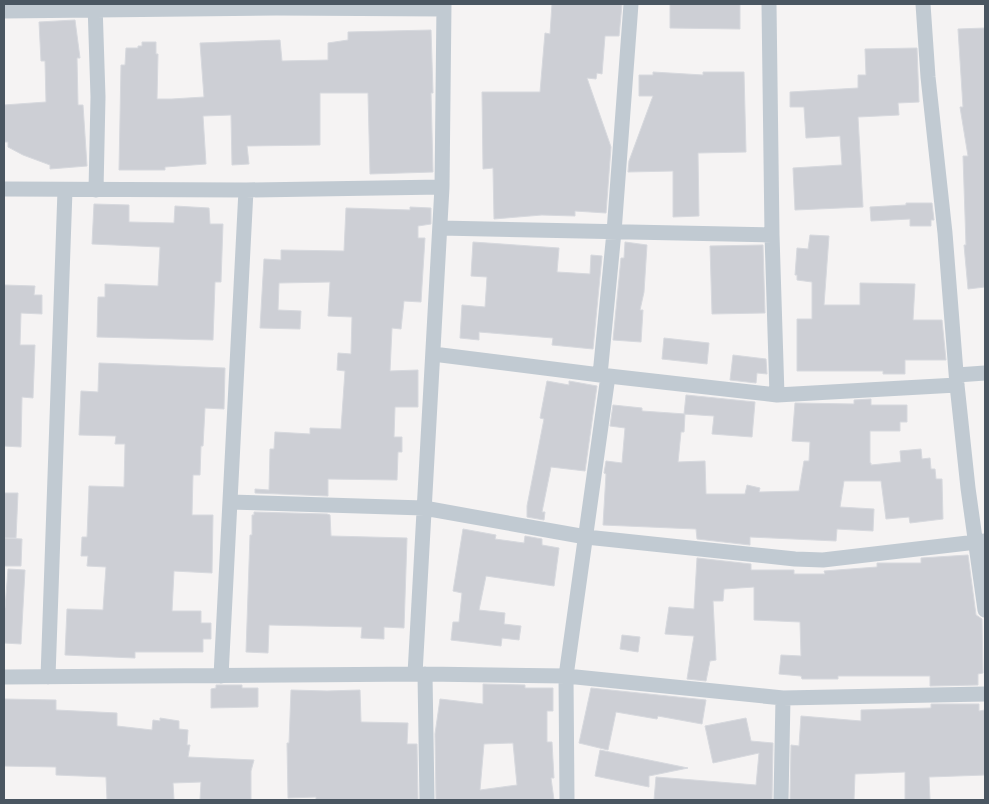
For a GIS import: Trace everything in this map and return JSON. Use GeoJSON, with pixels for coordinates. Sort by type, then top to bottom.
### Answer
{"type":"FeatureCollection","features":[{"type":"Feature","properties":{"kind":"street"},"geometry":{"type":"LineString","coordinates":[[567,800],[566,676],[586,537],[604,376],[631,4]]}},
{"type":"Feature","properties":{"kind":"street"},"geometry":{"type":"LineString","coordinates":[[769,4],[772,235],[777,395]]}},
{"type":"Feature","properties":{"kind":"street"},"geometry":{"type":"LineString","coordinates":[[923,4],[928,77],[945,233],[957,380],[981,542],[985,610]]}},
{"type":"Feature","properties":{"kind":"street"},"geometry":{"type":"LineString","coordinates":[[4,11],[95,7],[444,6],[442,187],[424,508],[420,674],[427,800]]}},
{"type":"Feature","properties":{"kind":"street"},"geometry":{"type":"LineString","coordinates":[[95,7],[98,97],[96,190]]}},
{"type":"Feature","properties":{"kind":"street"},"geometry":{"type":"LineString","coordinates":[[4,189],[246,190],[442,187]]}},
{"type":"Feature","properties":{"kind":"street"},"geometry":{"type":"LineString","coordinates":[[48,677],[66,190]]}},
{"type":"Feature","properties":{"kind":"street"},"geometry":{"type":"LineString","coordinates":[[221,676],[246,190]]}},
{"type":"Feature","properties":{"kind":"street"},"geometry":{"type":"LineString","coordinates":[[440,228],[772,235]]}},
{"type":"Feature","properties":{"kind":"street"},"geometry":{"type":"LineString","coordinates":[[433,354],[604,376],[777,395],[957,380],[985,373]]}},
{"type":"Feature","properties":{"kind":"street"},"geometry":{"type":"LineString","coordinates":[[230,502],[424,508],[586,537],[795,559],[823,560],[981,542]]}},
{"type":"Feature","properties":{"kind":"street"},"geometry":{"type":"LineString","coordinates":[[4,678],[420,674],[566,676],[783,698],[985,694]]}},
{"type":"Feature","properties":{"kind":"street"},"geometry":{"type":"LineString","coordinates":[[781,800],[783,698]]}},
{"type":"Feature","properties":{"kind":"building"},"geometry":{"type":"Polygon","coordinates":[[[552,4],[622,4],[619,36],[605,36],[602,74],[597,73],[596,79],[587,78],[611,147],[606,213],[575,211],[575,216],[542,215],[494,219],[493,168],[483,169],[482,92],[540,92],[545,33],[550,34],[552,4]]]}},
{"type":"Feature","properties":{"kind":"building"},"geometry":{"type":"Polygon","coordinates":[[[670,4],[740,4],[740,29],[670,28],[670,4]]]}},
{"type":"Feature","properties":{"kind":"building"},"geometry":{"type":"Polygon","coordinates":[[[75,20],[80,58],[77,58],[78,105],[83,105],[87,166],[50,169],[50,165],[23,155],[8,147],[8,142],[4,142],[4,105],[46,102],[45,61],[41,61],[39,22],[75,20]]]}},
{"type":"Feature","properties":{"kind":"building"},"geometry":{"type":"Polygon","coordinates":[[[985,28],[985,287],[968,289],[964,245],[966,245],[963,156],[968,156],[960,107],[963,107],[958,29],[985,28]]]}},
{"type":"Feature","properties":{"kind":"building"},"geometry":{"type":"Polygon","coordinates":[[[431,30],[433,172],[370,174],[368,93],[320,93],[320,145],[247,146],[249,164],[232,165],[231,115],[203,116],[206,164],[165,167],[165,170],[119,170],[121,65],[125,65],[126,48],[138,48],[138,46],[142,46],[142,42],[156,42],[156,54],[158,54],[157,99],[172,99],[204,97],[200,43],[280,40],[282,61],[328,60],[328,43],[348,40],[348,32],[431,30]]]}},
{"type":"Feature","properties":{"kind":"building"},"geometry":{"type":"Polygon","coordinates":[[[917,48],[919,102],[898,103],[899,115],[858,117],[863,207],[795,210],[793,168],[842,165],[840,136],[806,138],[804,107],[790,107],[790,92],[858,88],[858,75],[866,75],[865,49],[917,48]]]}},
{"type":"Feature","properties":{"kind":"building"},"geometry":{"type":"Polygon","coordinates":[[[653,72],[703,75],[703,72],[744,72],[746,152],[698,153],[699,216],[673,217],[673,171],[628,172],[629,161],[653,96],[639,96],[639,75],[653,75],[653,72]]]}},
{"type":"Feature","properties":{"kind":"building"},"geometry":{"type":"Polygon","coordinates":[[[906,203],[932,203],[934,220],[931,220],[931,226],[910,226],[910,219],[871,221],[870,207],[906,205],[906,203]]]}},
{"type":"Feature","properties":{"kind":"building"},"geometry":{"type":"Polygon","coordinates":[[[94,204],[129,205],[129,222],[174,223],[175,206],[209,208],[210,224],[223,224],[221,282],[215,282],[213,340],[97,337],[98,297],[105,297],[105,284],[158,286],[160,247],[92,244],[94,204]]]}},
{"type":"Feature","properties":{"kind":"building"},"geometry":{"type":"Polygon","coordinates":[[[410,207],[431,208],[431,224],[418,226],[418,238],[425,238],[421,302],[404,301],[401,329],[392,328],[390,371],[418,370],[418,407],[395,407],[394,437],[402,437],[402,452],[398,452],[397,480],[328,479],[328,496],[255,493],[255,489],[269,490],[270,449],[274,449],[275,432],[310,434],[310,428],[341,429],[345,371],[337,370],[338,353],[351,354],[352,317],[328,316],[330,282],[279,283],[278,310],[301,311],[300,329],[260,328],[264,259],[281,260],[281,250],[344,251],[346,208],[410,210],[410,207]]]}},
{"type":"Feature","properties":{"kind":"building"},"geometry":{"type":"Polygon","coordinates":[[[810,235],[829,236],[824,305],[860,305],[860,283],[915,284],[913,320],[942,320],[946,360],[905,360],[905,374],[883,374],[883,371],[797,371],[797,319],[812,319],[812,282],[797,280],[797,275],[795,275],[797,248],[808,249],[810,235]]]}},
{"type":"Feature","properties":{"kind":"building"},"geometry":{"type":"Polygon","coordinates":[[[473,242],[559,248],[557,272],[590,274],[591,255],[602,256],[593,349],[552,345],[553,338],[479,332],[479,340],[460,338],[462,305],[485,307],[487,277],[471,276],[473,242]]]}},
{"type":"Feature","properties":{"kind":"building"},"geometry":{"type":"Polygon","coordinates":[[[625,242],[647,245],[644,292],[640,310],[643,310],[641,342],[613,340],[621,258],[624,258],[625,242]]]}},
{"type":"Feature","properties":{"kind":"building"},"geometry":{"type":"Polygon","coordinates":[[[763,245],[765,313],[712,314],[710,246],[763,245]]]}},
{"type":"Feature","properties":{"kind":"building"},"geometry":{"type":"Polygon","coordinates":[[[4,285],[35,286],[34,295],[42,295],[42,314],[21,313],[20,345],[35,345],[33,398],[22,397],[21,447],[4,446],[4,285]]]}},
{"type":"Feature","properties":{"kind":"building"},"geometry":{"type":"Polygon","coordinates":[[[664,338],[709,343],[707,364],[662,359],[664,338]]]}},
{"type":"Feature","properties":{"kind":"building"},"geometry":{"type":"Polygon","coordinates":[[[733,355],[766,359],[767,374],[757,373],[756,383],[730,380],[733,355]]]}},
{"type":"Feature","properties":{"kind":"building"},"geometry":{"type":"Polygon","coordinates":[[[99,363],[225,368],[224,409],[205,408],[200,475],[193,475],[192,515],[213,515],[212,573],[174,571],[172,611],[201,611],[201,623],[211,623],[211,639],[203,639],[203,652],[135,652],[135,658],[65,655],[67,609],[103,610],[106,567],[87,566],[88,556],[81,556],[82,537],[87,537],[89,486],[124,487],[125,444],[115,444],[116,436],[79,435],[81,391],[98,392],[99,363]]]}},
{"type":"Feature","properties":{"kind":"building"},"geometry":{"type":"Polygon","coordinates":[[[547,381],[569,385],[569,381],[597,386],[585,471],[551,467],[542,512],[545,512],[544,520],[527,517],[527,506],[544,419],[540,418],[547,381]]]}},
{"type":"Feature","properties":{"kind":"building"},"geometry":{"type":"Polygon","coordinates":[[[686,395],[755,402],[752,437],[712,434],[714,416],[684,414],[686,395]]]}},
{"type":"Feature","properties":{"kind":"building"},"geometry":{"type":"Polygon","coordinates":[[[871,399],[871,405],[907,405],[907,422],[900,422],[900,431],[870,431],[871,465],[901,462],[900,451],[921,449],[922,459],[930,458],[931,469],[935,469],[936,479],[942,479],[943,519],[910,523],[909,517],[886,519],[881,481],[844,481],[840,507],[874,509],[873,531],[837,529],[836,541],[750,537],[750,545],[697,539],[696,529],[603,525],[606,461],[622,463],[625,428],[610,426],[613,405],[642,408],[642,411],[685,414],[684,432],[681,432],[678,462],[705,461],[706,494],[745,494],[747,485],[760,488],[759,492],[799,491],[804,461],[809,461],[810,442],[792,441],[795,403],[854,404],[854,400],[871,399]]]}},
{"type":"Feature","properties":{"kind":"building"},"geometry":{"type":"Polygon","coordinates":[[[4,493],[18,493],[16,538],[4,538],[4,493]]]}},
{"type":"Feature","properties":{"kind":"building"},"geometry":{"type":"Polygon","coordinates":[[[254,512],[327,514],[330,515],[331,536],[407,538],[404,628],[384,627],[384,639],[361,638],[362,627],[269,625],[268,653],[246,652],[250,535],[252,535],[252,515],[254,515],[254,512]]]}},
{"type":"Feature","properties":{"kind":"building"},"geometry":{"type":"Polygon","coordinates":[[[463,529],[496,535],[495,539],[524,543],[525,536],[542,539],[542,545],[559,548],[554,586],[486,576],[479,610],[505,613],[504,624],[521,626],[519,640],[502,638],[501,646],[451,640],[453,622],[459,622],[462,593],[453,591],[463,529]]]}},
{"type":"Feature","properties":{"kind":"building"},"geometry":{"type":"Polygon","coordinates":[[[4,538],[22,539],[21,566],[4,566],[4,538]]]}},
{"type":"Feature","properties":{"kind":"building"},"geometry":{"type":"Polygon","coordinates":[[[968,555],[976,615],[982,619],[983,673],[978,674],[978,685],[930,686],[930,676],[838,676],[838,679],[802,679],[801,676],[779,674],[781,655],[801,656],[800,622],[754,620],[754,587],[724,589],[723,601],[713,601],[716,660],[710,661],[706,681],[687,679],[694,636],[665,634],[669,607],[694,609],[697,558],[751,564],[751,570],[794,570],[794,574],[825,574],[824,571],[877,567],[877,563],[921,563],[921,558],[968,555]]]}},
{"type":"Feature","properties":{"kind":"building"},"geometry":{"type":"Polygon","coordinates":[[[8,569],[25,570],[21,644],[4,643],[4,608],[8,569]]]}},
{"type":"Feature","properties":{"kind":"building"},"geometry":{"type":"Polygon","coordinates":[[[622,635],[640,637],[638,652],[620,649],[622,635]]]}},
{"type":"Feature","properties":{"kind":"building"},"geometry":{"type":"Polygon","coordinates":[[[483,684],[525,685],[525,688],[553,688],[553,711],[547,711],[547,742],[552,742],[554,778],[551,778],[554,800],[436,800],[435,734],[440,699],[483,704],[483,684]],[[513,743],[484,744],[480,790],[517,785],[513,743]]]}},
{"type":"Feature","properties":{"kind":"building"},"geometry":{"type":"Polygon","coordinates":[[[216,685],[242,685],[242,688],[258,688],[258,707],[211,708],[211,689],[216,688],[216,685]]]}},
{"type":"Feature","properties":{"kind":"building"},"geometry":{"type":"Polygon","coordinates":[[[591,688],[706,700],[702,724],[658,716],[657,719],[616,712],[608,750],[579,743],[591,688]]]}},
{"type":"Feature","properties":{"kind":"building"},"geometry":{"type":"Polygon","coordinates":[[[291,690],[360,690],[361,722],[408,723],[407,744],[417,744],[418,800],[316,800],[316,797],[288,798],[287,743],[289,743],[291,690]]]}},
{"type":"Feature","properties":{"kind":"building"},"geometry":{"type":"Polygon","coordinates":[[[4,699],[56,700],[56,710],[117,713],[117,726],[152,730],[153,720],[160,721],[160,718],[179,721],[179,729],[188,730],[187,745],[190,745],[188,757],[254,760],[251,771],[251,800],[200,800],[201,782],[173,783],[174,800],[107,800],[106,777],[56,775],[56,767],[4,766],[4,699]]]}},
{"type":"Feature","properties":{"kind":"building"},"geometry":{"type":"Polygon","coordinates":[[[931,704],[979,704],[979,711],[985,710],[985,775],[929,777],[930,800],[905,800],[905,772],[855,774],[854,800],[790,800],[791,745],[799,746],[801,716],[861,721],[861,710],[931,708],[931,704]]]}},
{"type":"Feature","properties":{"kind":"building"},"geometry":{"type":"Polygon","coordinates":[[[746,718],[751,741],[773,743],[772,800],[654,800],[656,777],[756,785],[759,753],[713,763],[705,726],[746,718]]]}},
{"type":"Feature","properties":{"kind":"building"},"geometry":{"type":"Polygon","coordinates":[[[600,750],[688,768],[649,776],[649,787],[595,776],[600,750]]]}}]}
